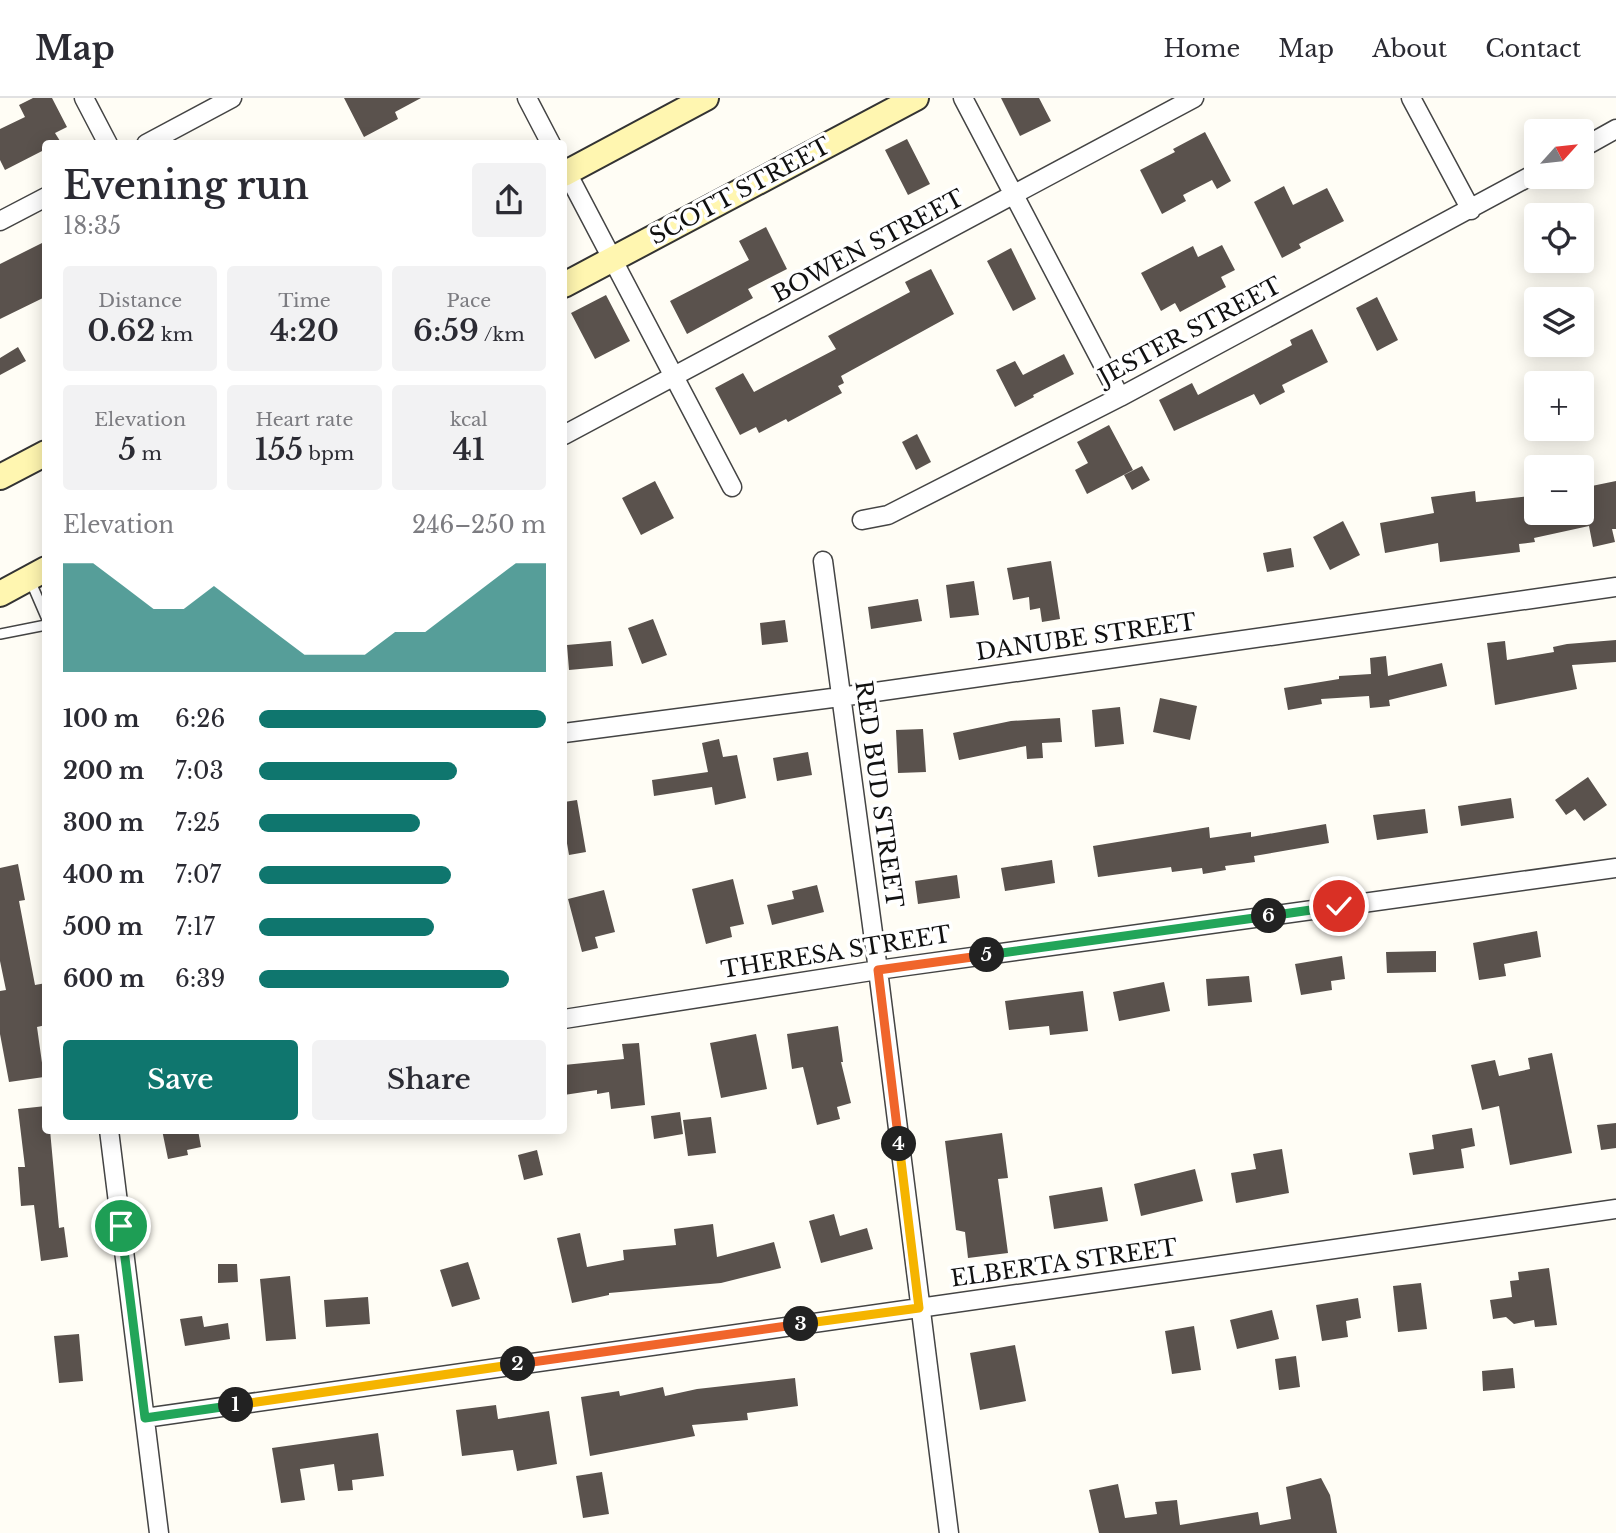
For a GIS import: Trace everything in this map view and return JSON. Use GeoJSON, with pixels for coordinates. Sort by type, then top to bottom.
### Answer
{"type":"FeatureCollection","features":[{"type":"Feature","properties":{"kind":"main road"},"geometry":{"type":"LineString","coordinates":[[567,169],[706,98]]}},
{"type":"Feature","properties":{"kind":"main road","name":"SCOTT STREET"},"geometry":{"type":"LineString","coordinates":[[567,283],[916,98]]}},
{"type":"Feature","properties":{"kind":"main road"},"geometry":{"type":"LineString","coordinates":[[0,477],[42,455]]}},
{"type":"Feature","properties":{"kind":"main road"},"geometry":{"type":"LineString","coordinates":[[0,594],[37,573]]}},
{"type":"Feature","properties":{"kind":"street"},"geometry":{"type":"LineString","coordinates":[[84,98],[106,140]]}},
{"type":"Feature","properties":{"kind":"street"},"geometry":{"type":"LineString","coordinates":[[153,140],[232,98]]}},
{"type":"Feature","properties":{"kind":"street"},"geometry":{"type":"LineString","coordinates":[[527,98],[549,140]]}},
{"type":"Feature","properties":{"kind":"street"},"geometry":{"type":"LineString","coordinates":[[963,98],[1120,397]]}},
{"type":"Feature","properties":{"kind":"street","name":"BOWEN STREET"},"geometry":{"type":"LineString","coordinates":[[567,433],[1194,98]]}},
{"type":"Feature","properties":{"kind":"street"},"geometry":{"type":"LineString","coordinates":[[1411,98],[1471,210]]}},
{"type":"Feature","properties":{"kind":"street"},"geometry":{"type":"LineString","coordinates":[[1594,141],[1616,129]]}},
{"type":"Feature","properties":{"kind":"street"},"geometry":{"type":"LineString","coordinates":[[567,176],[732,487]]}},
{"type":"Feature","properties":{"kind":"street","name":"JESTER STREET"},"geometry":{"type":"LineString","coordinates":[[862,520],[888,515],[1120,397],[1524,180]]}},
{"type":"Feature","properties":{"kind":"street"},"geometry":{"type":"LineString","coordinates":[[0,221],[42,199]]}},
{"type":"Feature","properties":{"kind":"street","name":"RED BUD STREET"},"geometry":{"type":"LineString","coordinates":[[823,561],[878,970],[948,1533]]}},
{"type":"Feature","properties":{"kind":"street","name":"DANUBE STREET"},"geometry":{"type":"LineString","coordinates":[[567,733],[840,697],[1616,587]]}},
{"type":"Feature","properties":{"kind":"street","name":"THERESA STREET"},"geometry":{"type":"LineString","coordinates":[[567,1018],[878,970],[1616,868]]}},
{"type":"Feature","properties":{"kind":"street"},"geometry":{"type":"LineString","coordinates":[[110,1134],[159,1533]]}},
{"type":"Feature","properties":{"kind":"street","name":"ELBERTA STREET"},"geometry":{"type":"LineString","coordinates":[[145,1418],[1616,1209]]}},
{"type":"Feature","properties":{"kind":"lane"},"geometry":{"type":"LineString","coordinates":[[37,573],[42,597]]}},
{"type":"Feature","properties":{"kind":"lane"},"geometry":{"type":"LineString","coordinates":[[0,634],[42,626]]}},
{"type":"Feature","properties":{"kind":"building"},"geometry":{"type":"Polygon","coordinates":[[[33,98],[52,98],[67,127],[55,133],[59,140],[42,140],[42,151],[5,170],[0,160],[0,129],[25,117],[19,105],[33,98]]]}},
{"type":"Feature","properties":{"kind":"building"},"geometry":{"type":"Polygon","coordinates":[[[344,98],[421,98],[395,112],[398,119],[364,137],[344,98]]]}},
{"type":"Feature","properties":{"kind":"building"},"geometry":{"type":"Polygon","coordinates":[[[1001,98],[1039,98],[1051,121],[1020,136],[1001,98]]]}},
{"type":"Feature","properties":{"kind":"building"},"geometry":{"type":"Polygon","coordinates":[[[1205,132],[1231,181],[1217,189],[1212,180],[1183,195],[1186,201],[1162,214],[1140,170],[1175,152],[1173,149],[1205,132]]]}},
{"type":"Feature","properties":{"kind":"building"},"geometry":{"type":"Polygon","coordinates":[[[907,139],[930,184],[908,195],[885,150],[907,139]]]}},
{"type":"Feature","properties":{"kind":"building"},"geometry":{"type":"Polygon","coordinates":[[[1284,186],[1293,205],[1327,188],[1344,221],[1299,244],[1301,248],[1282,258],[1254,202],[1284,186]]]}},
{"type":"Feature","properties":{"kind":"building"},"geometry":{"type":"Polygon","coordinates":[[[766,227],[787,269],[748,289],[753,298],[687,334],[670,301],[749,260],[739,241],[766,227]]]}},
{"type":"Feature","properties":{"kind":"building"},"geometry":{"type":"Polygon","coordinates":[[[42,243],[42,298],[0,319],[0,264],[42,243]]]}},
{"type":"Feature","properties":{"kind":"building"},"geometry":{"type":"Polygon","coordinates":[[[1222,245],[1235,270],[1221,277],[1226,287],[1180,312],[1175,303],[1161,311],[1141,273],[1193,246],[1198,257],[1222,245]]]}},
{"type":"Feature","properties":{"kind":"building"},"geometry":{"type":"Polygon","coordinates":[[[1011,248],[1036,299],[1013,311],[987,261],[1011,248]]]}},
{"type":"Feature","properties":{"kind":"building"},"geometry":{"type":"Polygon","coordinates":[[[931,269],[954,314],[841,376],[844,383],[838,386],[842,393],[788,422],[786,419],[759,433],[756,427],[740,435],[715,388],[743,373],[754,392],[836,349],[828,336],[910,292],[905,282],[931,269]]]}},
{"type":"Feature","properties":{"kind":"building"},"geometry":{"type":"Polygon","coordinates":[[[606,295],[630,341],[595,359],[571,313],[606,295]]]}},
{"type":"Feature","properties":{"kind":"building"},"geometry":{"type":"Polygon","coordinates":[[[1377,297],[1398,340],[1377,351],[1356,308],[1377,297]]]}},
{"type":"Feature","properties":{"kind":"building"},"geometry":{"type":"Polygon","coordinates":[[[1312,329],[1328,362],[1282,385],[1285,392],[1260,405],[1254,394],[1174,431],[1159,400],[1192,383],[1198,395],[1292,345],[1290,340],[1312,329]]]}},
{"type":"Feature","properties":{"kind":"building"},"geometry":{"type":"Polygon","coordinates":[[[18,347],[26,361],[0,375],[0,358],[18,347]]]}},
{"type":"Feature","properties":{"kind":"building"},"geometry":{"type":"Polygon","coordinates":[[[1064,354],[1074,374],[1015,407],[996,370],[1015,361],[1023,375],[1064,354]]]}},
{"type":"Feature","properties":{"kind":"building"},"geometry":{"type":"Polygon","coordinates":[[[1109,425],[1133,470],[1087,494],[1075,470],[1088,463],[1077,442],[1109,425]]]}},
{"type":"Feature","properties":{"kind":"building"},"geometry":{"type":"Polygon","coordinates":[[[917,434],[931,462],[916,470],[902,442],[917,434]]]}},
{"type":"Feature","properties":{"kind":"building"},"geometry":{"type":"Polygon","coordinates":[[[1142,466],[1150,480],[1132,490],[1124,475],[1142,466]]]}},
{"type":"Feature","properties":{"kind":"building"},"geometry":{"type":"Polygon","coordinates":[[[655,481],[674,518],[641,535],[622,498],[655,481]]]}},
{"type":"Feature","properties":{"kind":"building"},"geometry":{"type":"Polygon","coordinates":[[[1616,481],[1616,529],[1612,529],[1615,542],[1593,547],[1589,526],[1534,538],[1535,542],[1519,544],[1520,552],[1440,562],[1438,543],[1385,553],[1380,523],[1434,513],[1431,497],[1475,491],[1476,502],[1524,497],[1524,525],[1594,525],[1594,486],[1616,481]]]}},
{"type":"Feature","properties":{"kind":"building"},"geometry":{"type":"Polygon","coordinates":[[[1343,521],[1360,555],[1330,570],[1313,537],[1343,521]]]}},
{"type":"Feature","properties":{"kind":"building"},"geometry":{"type":"Polygon","coordinates":[[[1291,548],[1294,567],[1267,572],[1263,553],[1291,548]]]}},
{"type":"Feature","properties":{"kind":"building"},"geometry":{"type":"Polygon","coordinates":[[[1051,561],[1060,619],[1042,622],[1040,608],[1030,610],[1029,597],[1013,600],[1007,568],[1051,561]]]}},
{"type":"Feature","properties":{"kind":"building"},"geometry":{"type":"Polygon","coordinates":[[[974,581],[979,615],[950,618],[946,585],[974,581]]]}},
{"type":"Feature","properties":{"kind":"building"},"geometry":{"type":"Polygon","coordinates":[[[918,599],[922,621],[871,629],[868,607],[918,599]]]}},
{"type":"Feature","properties":{"kind":"building"},"geometry":{"type":"Polygon","coordinates":[[[653,619],[667,655],[642,664],[628,628],[653,619]]]}},
{"type":"Feature","properties":{"kind":"building"},"geometry":{"type":"Polygon","coordinates":[[[785,620],[788,642],[762,645],[760,623],[785,620]]]}},
{"type":"Feature","properties":{"kind":"building"},"geometry":{"type":"Polygon","coordinates":[[[1616,640],[1616,662],[1572,665],[1577,689],[1495,705],[1487,643],[1505,641],[1507,660],[1554,652],[1553,647],[1567,644],[1616,640]]]}},
{"type":"Feature","properties":{"kind":"building"},"geometry":{"type":"Polygon","coordinates":[[[611,641],[613,666],[569,670],[567,645],[611,641]]]}},
{"type":"Feature","properties":{"kind":"building"},"geometry":{"type":"Polygon","coordinates":[[[1386,656],[1388,676],[1442,663],[1447,686],[1389,700],[1390,706],[1370,708],[1369,696],[1321,699],[1322,704],[1288,710],[1284,688],[1339,679],[1339,676],[1371,674],[1370,658],[1386,656]]]}},
{"type":"Feature","properties":{"kind":"building"},"geometry":{"type":"Polygon","coordinates":[[[1160,698],[1197,706],[1190,740],[1153,732],[1160,698]]]}},
{"type":"Feature","properties":{"kind":"building"},"geometry":{"type":"Polygon","coordinates":[[[1120,707],[1124,744],[1095,747],[1092,710],[1120,707]]]}},
{"type":"Feature","properties":{"kind":"building"},"geometry":{"type":"Polygon","coordinates":[[[1060,718],[1062,742],[1042,743],[1043,758],[1027,759],[1026,746],[959,760],[953,733],[1011,721],[1060,718]]]}},
{"type":"Feature","properties":{"kind":"building"},"geometry":{"type":"Polygon","coordinates":[[[923,729],[926,772],[898,773],[896,730],[923,729]]]}},
{"type":"Feature","properties":{"kind":"building"},"geometry":{"type":"Polygon","coordinates":[[[719,739],[723,757],[737,755],[746,798],[715,805],[712,787],[654,796],[652,780],[708,772],[702,743],[719,739]]]}},
{"type":"Feature","properties":{"kind":"building"},"geometry":{"type":"Polygon","coordinates":[[[808,752],[812,775],[777,781],[773,758],[808,752]]]}},
{"type":"Feature","properties":{"kind":"building"},"geometry":{"type":"Polygon","coordinates":[[[1588,777],[1607,805],[1584,821],[1575,809],[1566,815],[1555,800],[1588,777]]]}},
{"type":"Feature","properties":{"kind":"building"},"geometry":{"type":"Polygon","coordinates":[[[1511,798],[1514,818],[1461,826],[1458,806],[1511,798]]]}},
{"type":"Feature","properties":{"kind":"building"},"geometry":{"type":"Polygon","coordinates":[[[577,800],[586,852],[569,855],[567,802],[577,800]]]}},
{"type":"Feature","properties":{"kind":"building"},"geometry":{"type":"Polygon","coordinates":[[[1425,809],[1428,833],[1377,840],[1373,815],[1425,809]]]}},
{"type":"Feature","properties":{"kind":"building"},"geometry":{"type":"Polygon","coordinates":[[[1326,824],[1329,843],[1254,856],[1255,862],[1225,866],[1226,870],[1203,874],[1202,868],[1172,872],[1171,867],[1098,877],[1093,846],[1209,827],[1210,838],[1251,832],[1251,837],[1326,824]]]}},
{"type":"Feature","properties":{"kind":"building"},"geometry":{"type":"Polygon","coordinates":[[[1052,860],[1055,883],[1005,891],[1001,868],[1052,860]]]}},
{"type":"Feature","properties":{"kind":"building"},"geometry":{"type":"Polygon","coordinates":[[[18,864],[25,900],[19,901],[35,985],[42,984],[42,1026],[37,1027],[42,1077],[9,1082],[0,1034],[0,991],[6,990],[0,961],[0,868],[18,864]]]}},
{"type":"Feature","properties":{"kind":"building"},"geometry":{"type":"Polygon","coordinates":[[[957,875],[960,898],[918,904],[915,881],[957,875]]]}},
{"type":"Feature","properties":{"kind":"building"},"geometry":{"type":"Polygon","coordinates":[[[733,879],[744,924],[730,927],[732,937],[706,944],[692,889],[733,879]]]}},
{"type":"Feature","properties":{"kind":"building"},"geometry":{"type":"Polygon","coordinates":[[[817,885],[824,912],[772,925],[767,905],[794,899],[792,891],[817,885]]]}},
{"type":"Feature","properties":{"kind":"building"},"geometry":{"type":"Polygon","coordinates":[[[604,890],[615,932],[595,937],[598,948],[582,952],[568,899],[604,890]]]}},
{"type":"Feature","properties":{"kind":"building"},"geometry":{"type":"Polygon","coordinates":[[[1537,931],[1541,957],[1504,964],[1506,976],[1479,980],[1473,943],[1537,931]]]}},
{"type":"Feature","properties":{"kind":"building"},"geometry":{"type":"Polygon","coordinates":[[[1436,951],[1436,972],[1387,973],[1386,952],[1436,951]]]}},
{"type":"Feature","properties":{"kind":"building"},"geometry":{"type":"Polygon","coordinates":[[[1342,956],[1345,979],[1331,981],[1332,990],[1301,995],[1295,964],[1342,956]]]}},
{"type":"Feature","properties":{"kind":"building"},"geometry":{"type":"Polygon","coordinates":[[[1249,976],[1252,1002],[1208,1006],[1206,979],[1249,976]]]}},
{"type":"Feature","properties":{"kind":"building"},"geometry":{"type":"Polygon","coordinates":[[[1164,982],[1170,1011],[1119,1021],[1113,992],[1164,982]]]}},
{"type":"Feature","properties":{"kind":"building"},"geometry":{"type":"Polygon","coordinates":[[[1083,991],[1088,1031],[1050,1035],[1049,1026],[1009,1030],[1005,1001],[1083,991]]]}},
{"type":"Feature","properties":{"kind":"building"},"geometry":{"type":"Polygon","coordinates":[[[838,1026],[841,1062],[851,1103],[837,1107],[840,1119],[817,1125],[803,1067],[792,1069],[787,1034],[838,1026]]]}},
{"type":"Feature","properties":{"kind":"building"},"geometry":{"type":"Polygon","coordinates":[[[756,1034],[767,1089],[721,1098],[710,1043],[756,1034]]]}},
{"type":"Feature","properties":{"kind":"building"},"geometry":{"type":"Polygon","coordinates":[[[639,1043],[645,1105],[611,1109],[609,1092],[597,1094],[597,1090],[567,1095],[567,1065],[624,1059],[622,1044],[639,1043]]]}},
{"type":"Feature","properties":{"kind":"building"},"geometry":{"type":"Polygon","coordinates":[[[1552,1053],[1572,1153],[1510,1165],[1499,1106],[1482,1110],[1471,1065],[1495,1060],[1499,1076],[1530,1069],[1528,1058],[1552,1053]]]}},
{"type":"Feature","properties":{"kind":"building"},"geometry":{"type":"Polygon","coordinates":[[[42,1106],[42,1134],[50,1134],[59,1228],[64,1227],[68,1257],[41,1261],[34,1205],[21,1206],[18,1167],[25,1167],[18,1109],[42,1106]]]}},
{"type":"Feature","properties":{"kind":"building"},"geometry":{"type":"Polygon","coordinates":[[[680,1112],[683,1134],[654,1139],[651,1116],[680,1112]]]}},
{"type":"Feature","properties":{"kind":"building"},"geometry":{"type":"Polygon","coordinates":[[[711,1117],[716,1153],[688,1156],[683,1120],[711,1117]]]}},
{"type":"Feature","properties":{"kind":"building"},"geometry":{"type":"Polygon","coordinates":[[[1616,1123],[1616,1148],[1601,1150],[1597,1125],[1616,1123]]]}},
{"type":"Feature","properties":{"kind":"building"},"geometry":{"type":"Polygon","coordinates":[[[1472,1128],[1475,1146],[1461,1149],[1464,1168],[1413,1175],[1409,1153],[1434,1149],[1432,1135],[1472,1128]]]}},
{"type":"Feature","properties":{"kind":"building"},"geometry":{"type":"Polygon","coordinates":[[[1002,1133],[1008,1178],[998,1179],[1008,1253],[968,1258],[965,1232],[956,1230],[945,1141],[1002,1133]]]}},
{"type":"Feature","properties":{"kind":"building"},"geometry":{"type":"Polygon","coordinates":[[[163,1134],[199,1134],[201,1147],[187,1150],[188,1155],[168,1159],[163,1134]]]}},
{"type":"Feature","properties":{"kind":"building"},"geometry":{"type":"Polygon","coordinates":[[[1282,1149],[1289,1193],[1236,1203],[1231,1173],[1256,1169],[1253,1154],[1282,1149]]]}},
{"type":"Feature","properties":{"kind":"building"},"geometry":{"type":"Polygon","coordinates":[[[537,1150],[543,1175],[524,1180],[518,1155],[537,1150]]]}},
{"type":"Feature","properties":{"kind":"building"},"geometry":{"type":"Polygon","coordinates":[[[1195,1169],[1203,1201],[1141,1216],[1134,1184],[1195,1169]]]}},
{"type":"Feature","properties":{"kind":"building"},"geometry":{"type":"Polygon","coordinates":[[[1102,1187],[1108,1221],[1054,1229],[1049,1196],[1102,1187]]]}},
{"type":"Feature","properties":{"kind":"building"},"geometry":{"type":"Polygon","coordinates":[[[834,1214],[840,1236],[867,1228],[873,1249],[821,1263],[809,1221],[834,1214]]]}},
{"type":"Feature","properties":{"kind":"building"},"geometry":{"type":"Polygon","coordinates":[[[713,1224],[717,1257],[774,1242],[781,1268],[721,1283],[609,1293],[572,1303],[557,1238],[580,1233],[587,1267],[624,1260],[623,1250],[676,1245],[674,1229],[713,1224]]]}},
{"type":"Feature","properties":{"kind":"building"},"geometry":{"type":"Polygon","coordinates":[[[468,1262],[480,1299],[452,1307],[440,1270],[468,1262]]]}},
{"type":"Feature","properties":{"kind":"building"},"geometry":{"type":"Polygon","coordinates":[[[218,1264],[237,1264],[238,1282],[218,1283],[218,1264]]]}},
{"type":"Feature","properties":{"kind":"building"},"geometry":{"type":"Polygon","coordinates":[[[1549,1268],[1557,1325],[1535,1327],[1534,1320],[1514,1324],[1506,1317],[1493,1319],[1490,1300],[1512,1297],[1510,1281],[1519,1280],[1518,1272],[1549,1268]]]}},
{"type":"Feature","properties":{"kind":"building"},"geometry":{"type":"Polygon","coordinates":[[[290,1276],[296,1339],[266,1341],[260,1279],[290,1276]]]}},
{"type":"Feature","properties":{"kind":"building"},"geometry":{"type":"Polygon","coordinates":[[[1421,1283],[1427,1329],[1398,1332],[1393,1286],[1421,1283]]]}},
{"type":"Feature","properties":{"kind":"building"},"geometry":{"type":"Polygon","coordinates":[[[368,1297],[370,1324],[326,1327],[324,1300],[368,1297]]]}},
{"type":"Feature","properties":{"kind":"building"},"geometry":{"type":"Polygon","coordinates":[[[1358,1298],[1361,1318],[1346,1321],[1348,1337],[1322,1341],[1316,1305],[1358,1298]]]}},
{"type":"Feature","properties":{"kind":"building"},"geometry":{"type":"Polygon","coordinates":[[[1272,1310],[1279,1339],[1237,1349],[1230,1320],[1272,1310]]]}},
{"type":"Feature","properties":{"kind":"building"},"geometry":{"type":"Polygon","coordinates":[[[202,1316],[204,1327],[228,1323],[230,1339],[185,1346],[180,1319],[202,1316]]]}},
{"type":"Feature","properties":{"kind":"building"},"geometry":{"type":"Polygon","coordinates":[[[1194,1326],[1201,1370],[1172,1374],[1165,1331],[1194,1326]]]}},
{"type":"Feature","properties":{"kind":"building"},"geometry":{"type":"Polygon","coordinates":[[[79,1334],[83,1381],[59,1383],[54,1336],[79,1334]]]}},
{"type":"Feature","properties":{"kind":"building"},"geometry":{"type":"Polygon","coordinates":[[[1015,1345],[1026,1401],[980,1410],[970,1353],[1015,1345]]]}},
{"type":"Feature","properties":{"kind":"building"},"geometry":{"type":"Polygon","coordinates":[[[1296,1356],[1300,1387],[1279,1390],[1275,1359],[1296,1356]]]}},
{"type":"Feature","properties":{"kind":"building"},"geometry":{"type":"Polygon","coordinates":[[[1513,1368],[1515,1388],[1483,1391],[1482,1371],[1513,1368]]]}},
{"type":"Feature","properties":{"kind":"building"},"geometry":{"type":"Polygon","coordinates":[[[795,1378],[798,1406],[747,1413],[748,1420],[692,1425],[695,1436],[590,1456],[581,1397],[619,1391],[620,1396],[663,1387],[665,1396],[697,1389],[795,1378]]]}},
{"type":"Feature","properties":{"kind":"building"},"geometry":{"type":"Polygon","coordinates":[[[496,1405],[498,1419],[549,1411],[557,1464],[517,1471],[513,1450],[462,1456],[456,1410],[496,1405]]]}},
{"type":"Feature","properties":{"kind":"building"},"geometry":{"type":"Polygon","coordinates":[[[378,1433],[384,1476],[352,1480],[353,1490],[338,1491],[334,1464],[300,1469],[305,1500],[281,1503],[272,1448],[378,1433]]]}},
{"type":"Feature","properties":{"kind":"building"},"geometry":{"type":"Polygon","coordinates":[[[602,1472],[609,1514],[583,1518],[576,1476],[602,1472]]]}},
{"type":"Feature","properties":{"kind":"building"},"geometry":{"type":"Polygon","coordinates":[[[1321,1478],[1330,1495],[1337,1533],[1181,1533],[1180,1525],[1258,1512],[1260,1525],[1291,1519],[1286,1487],[1321,1478]]]}},
{"type":"Feature","properties":{"kind":"building"},"geometry":{"type":"Polygon","coordinates":[[[1118,1484],[1125,1518],[1157,1514],[1155,1502],[1177,1500],[1181,1533],[1099,1533],[1089,1490],[1118,1484]]]}},
{"type":"Feature","properties":{"kind":"route"},"geometry":{"type":"LineString","coordinates":[[121,1226],[145,1418],[919,1308],[878,970],[1339,906]]}}]}
